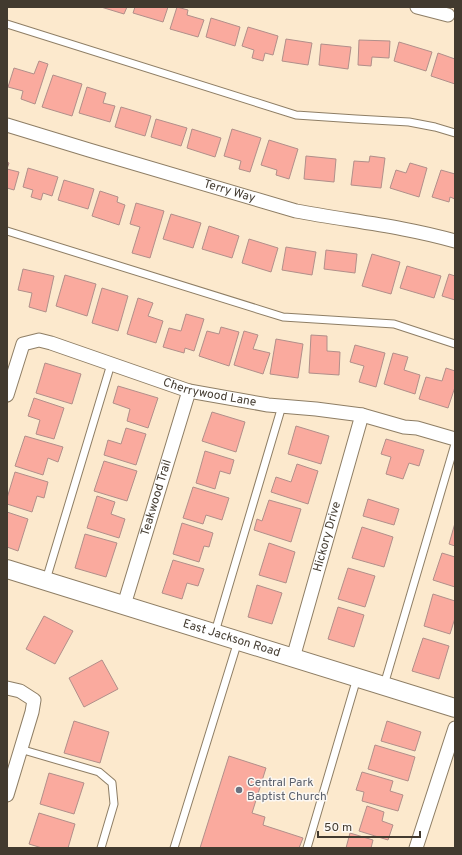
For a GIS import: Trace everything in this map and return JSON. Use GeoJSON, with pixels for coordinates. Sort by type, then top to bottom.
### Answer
{"type":"FeatureCollection","features":[{"type":"Feature","properties":{"kind":"street"},"geometry":{"type":"LineString","coordinates":[[417,7],[449,13]]}},
{"type":"Feature","properties":{"kind":"street","name":"Terry Way"},"geometry":{"type":"LineString","coordinates":[[7,125],[296,211],[392,227],[455,241]]}},
{"type":"Feature","properties":{"kind":"street","name":"Cherrywood Lane"},"geometry":{"type":"LineString","coordinates":[[7,395],[23,344],[39,340],[51,342],[189,391],[268,405],[362,415],[455,439]]}},
{"type":"Feature","properties":{"kind":"street","name":"Teakwood Trail"},"geometry":{"type":"LineString","coordinates":[[124,605],[189,391]]}},
{"type":"Feature","properties":{"kind":"street","name":"Hickory Drive"},"geometry":{"type":"LineString","coordinates":[[293,658],[362,415]]}},
{"type":"Feature","properties":{"kind":"street","name":"East Jackson Road"},"geometry":{"type":"LineString","coordinates":[[7,568],[455,708]]}},
{"type":"Feature","properties":{"kind":"street"},"geometry":{"type":"LineString","coordinates":[[7,688],[20,691],[34,700],[32,712],[7,795]]}},
{"type":"Feature","properties":{"kind":"street"},"geometry":{"type":"LineString","coordinates":[[416,848],[455,728]]}},
{"type":"Feature","properties":{"kind":"lane"},"geometry":{"type":"LineString","coordinates":[[7,24],[296,115],[409,122],[436,127],[455,133]]}},
{"type":"Feature","properties":{"kind":"lane"},"geometry":{"type":"LineString","coordinates":[[7,231],[283,317],[394,324],[455,344]]}},
{"type":"Feature","properties":{"kind":"lane"},"geometry":{"type":"LineString","coordinates":[[46,581],[111,364]]}},
{"type":"Feature","properties":{"kind":"lane"},"geometry":{"type":"LineString","coordinates":[[215,634],[282,406]]}},
{"type":"Feature","properties":{"kind":"lane"},"geometry":{"type":"LineString","coordinates":[[383,686],[455,444]]}},
{"type":"Feature","properties":{"kind":"lane"},"geometry":{"type":"LineString","coordinates":[[174,848],[239,641]]}},
{"type":"Feature","properties":{"kind":"lane"},"geometry":{"type":"LineString","coordinates":[[307,848],[357,678]]}},
{"type":"Feature","properties":{"kind":"lane"},"geometry":{"type":"LineString","coordinates":[[20,749],[100,772],[112,783],[114,804],[101,848]]}},
{"type":"Feature","properties":{"kind":"building"},"geometry":{"type":"Polygon","coordinates":[[[101,7],[127,7],[124,14],[101,7]]]}},
{"type":"Feature","properties":{"kind":"building"},"geometry":{"type":"Polygon","coordinates":[[[135,7],[168,7],[163,22],[133,13],[135,7]]]}},
{"type":"Feature","properties":{"kind":"building"},"geometry":{"type":"Polygon","coordinates":[[[177,7],[188,10],[187,15],[204,20],[198,37],[170,29],[177,7]]]}},
{"type":"Feature","properties":{"kind":"building"},"geometry":{"type":"Polygon","coordinates":[[[211,18],[240,27],[235,46],[206,37],[211,18]]]}},
{"type":"Feature","properties":{"kind":"building"},"geometry":{"type":"Polygon","coordinates":[[[248,27],[278,36],[273,55],[265,53],[263,61],[252,58],[254,50],[242,46],[248,27]]]}},
{"type":"Feature","properties":{"kind":"building"},"geometry":{"type":"Polygon","coordinates":[[[286,39],[312,43],[308,65],[282,61],[286,39]]]}},
{"type":"Feature","properties":{"kind":"building"},"geometry":{"type":"Polygon","coordinates":[[[359,40],[390,41],[389,58],[372,57],[371,66],[358,65],[359,40]]]}},
{"type":"Feature","properties":{"kind":"building"},"geometry":{"type":"Polygon","coordinates":[[[399,42],[432,52],[426,71],[394,61],[399,42]]]}},
{"type":"Feature","properties":{"kind":"building"},"geometry":{"type":"Polygon","coordinates":[[[321,44],[351,47],[348,69],[319,65],[321,44]]]}},
{"type":"Feature","properties":{"kind":"building"},"geometry":{"type":"Polygon","coordinates":[[[438,53],[455,59],[455,84],[431,76],[438,53]]]}},
{"type":"Feature","properties":{"kind":"building"},"geometry":{"type":"Polygon","coordinates":[[[39,61],[48,64],[35,104],[21,99],[23,91],[8,87],[14,68],[34,74],[39,61]]]}},
{"type":"Feature","properties":{"kind":"building"},"geometry":{"type":"Polygon","coordinates":[[[53,75],[82,84],[72,116],[42,107],[53,75]]]}},
{"type":"Feature","properties":{"kind":"building"},"geometry":{"type":"Polygon","coordinates":[[[87,87],[106,93],[103,103],[115,106],[110,122],[79,113],[87,87]]]}},
{"type":"Feature","properties":{"kind":"building"},"geometry":{"type":"Polygon","coordinates":[[[121,107],[151,116],[145,136],[115,127],[121,107]]]}},
{"type":"Feature","properties":{"kind":"building"},"geometry":{"type":"Polygon","coordinates":[[[156,119],[187,128],[181,146],[151,137],[156,119]]]}},
{"type":"Feature","properties":{"kind":"building"},"geometry":{"type":"Polygon","coordinates":[[[192,129],[221,138],[215,157],[187,148],[192,129]]]}},
{"type":"Feature","properties":{"kind":"building"},"geometry":{"type":"Polygon","coordinates":[[[232,129],[261,138],[250,172],[239,169],[241,161],[224,156],[232,129]]]}},
{"type":"Feature","properties":{"kind":"building"},"geometry":{"type":"Polygon","coordinates":[[[269,140],[298,149],[289,179],[276,175],[277,170],[261,165],[269,140]]]}},
{"type":"Feature","properties":{"kind":"building"},"geometry":{"type":"Polygon","coordinates":[[[306,156],[336,159],[334,182],[304,179],[306,156]]]}},
{"type":"Feature","properties":{"kind":"building"},"geometry":{"type":"Polygon","coordinates":[[[370,156],[385,158],[381,188],[351,185],[354,161],[369,162],[370,156]]]}},
{"type":"Feature","properties":{"kind":"building"},"geometry":{"type":"Polygon","coordinates":[[[410,163],[427,168],[419,197],[390,188],[396,170],[406,173],[410,163]]]}},
{"type":"Feature","properties":{"kind":"building"},"geometry":{"type":"Polygon","coordinates":[[[28,168],[58,177],[52,196],[43,193],[41,200],[31,197],[33,190],[23,187],[28,168]]]}},
{"type":"Feature","properties":{"kind":"building"},"geometry":{"type":"Polygon","coordinates":[[[7,169],[19,172],[14,190],[7,188],[7,169]]]}},
{"type":"Feature","properties":{"kind":"building"},"geometry":{"type":"Polygon","coordinates":[[[441,170],[455,174],[455,199],[450,197],[449,202],[432,197],[441,170]]]}},
{"type":"Feature","properties":{"kind":"building"},"geometry":{"type":"Polygon","coordinates":[[[64,180],[94,189],[88,209],[58,200],[64,180]]]}},
{"type":"Feature","properties":{"kind":"building"},"geometry":{"type":"Polygon","coordinates":[[[100,191],[118,197],[117,202],[125,205],[119,225],[92,216],[100,191]]]}},
{"type":"Feature","properties":{"kind":"building"},"geometry":{"type":"Polygon","coordinates":[[[136,203],[164,211],[150,258],[132,253],[140,227],[130,224],[136,203]]]}},
{"type":"Feature","properties":{"kind":"building"},"geometry":{"type":"Polygon","coordinates":[[[171,214],[201,223],[193,248],[163,239],[171,214]]]}},
{"type":"Feature","properties":{"kind":"building"},"geometry":{"type":"Polygon","coordinates":[[[209,226],[239,236],[232,258],[202,249],[209,226]]]}},
{"type":"Feature","properties":{"kind":"building"},"geometry":{"type":"Polygon","coordinates":[[[249,239],[278,248],[271,272],[242,263],[249,239]]]}},
{"type":"Feature","properties":{"kind":"building"},"geometry":{"type":"Polygon","coordinates":[[[286,247],[316,252],[312,275],[282,270],[286,247]]]}},
{"type":"Feature","properties":{"kind":"building"},"geometry":{"type":"Polygon","coordinates":[[[326,250],[357,254],[355,273],[324,269],[326,250]]]}},
{"type":"Feature","properties":{"kind":"building"},"geometry":{"type":"Polygon","coordinates":[[[372,254],[400,262],[391,294],[362,286],[372,254]]]}},
{"type":"Feature","properties":{"kind":"building"},"geometry":{"type":"Polygon","coordinates":[[[407,266],[441,276],[434,298],[400,288],[407,266]]]}},
{"type":"Feature","properties":{"kind":"building"},"geometry":{"type":"Polygon","coordinates":[[[23,269],[54,276],[46,312],[29,307],[32,293],[18,290],[23,269]]]}},
{"type":"Feature","properties":{"kind":"building"},"geometry":{"type":"Polygon","coordinates":[[[449,274],[455,276],[455,300],[442,296],[449,274]]]}},
{"type":"Feature","properties":{"kind":"building"},"geometry":{"type":"Polygon","coordinates":[[[65,275],[96,284],[87,316],[56,306],[65,275]]]}},
{"type":"Feature","properties":{"kind":"building"},"geometry":{"type":"Polygon","coordinates":[[[102,288],[128,296],[118,331],[92,323],[102,288]]]}},
{"type":"Feature","properties":{"kind":"building"},"geometry":{"type":"Polygon","coordinates":[[[138,298],[153,303],[148,316],[163,321],[156,343],[127,334],[138,298]]]}},
{"type":"Feature","properties":{"kind":"building"},"geometry":{"type":"Polygon","coordinates":[[[186,314],[204,319],[194,351],[185,348],[184,353],[163,347],[169,328],[181,331],[186,314]]]}},
{"type":"Feature","properties":{"kind":"building"},"geometry":{"type":"Polygon","coordinates":[[[221,327],[239,332],[229,366],[199,356],[207,331],[219,334],[221,327]]]}},
{"type":"Feature","properties":{"kind":"building"},"geometry":{"type":"Polygon","coordinates":[[[244,331],[258,335],[253,349],[270,353],[263,374],[234,365],[244,331]]]}},
{"type":"Feature","properties":{"kind":"building"},"geometry":{"type":"Polygon","coordinates":[[[311,335],[327,336],[327,351],[340,352],[339,375],[309,373],[311,335]]]}},
{"type":"Feature","properties":{"kind":"building"},"geometry":{"type":"Polygon","coordinates":[[[276,339],[303,344],[298,378],[270,374],[276,339]]]}},
{"type":"Feature","properties":{"kind":"building"},"geometry":{"type":"Polygon","coordinates":[[[355,345],[385,353],[376,387],[359,382],[364,366],[350,362],[355,345]]]}},
{"type":"Feature","properties":{"kind":"building"},"geometry":{"type":"Polygon","coordinates":[[[393,353],[408,357],[404,370],[420,375],[415,394],[384,384],[393,353]]]}},
{"type":"Feature","properties":{"kind":"building"},"geometry":{"type":"Polygon","coordinates":[[[45,363],[81,374],[72,404],[36,393],[45,363]]]}},
{"type":"Feature","properties":{"kind":"building"},"geometry":{"type":"Polygon","coordinates":[[[446,368],[455,371],[455,387],[448,408],[419,399],[426,377],[442,381],[446,368]]]}},
{"type":"Feature","properties":{"kind":"building"},"geometry":{"type":"Polygon","coordinates":[[[118,386],[158,398],[148,428],[127,421],[130,409],[113,403],[118,386]]]}},
{"type":"Feature","properties":{"kind":"building"},"geometry":{"type":"Polygon","coordinates":[[[34,398],[64,408],[54,439],[36,434],[40,420],[28,416],[34,398]]]}},
{"type":"Feature","properties":{"kind":"building"},"geometry":{"type":"Polygon","coordinates":[[[212,412],[245,422],[236,452],[202,441],[212,412]]]}},
{"type":"Feature","properties":{"kind":"building"},"geometry":{"type":"Polygon","coordinates":[[[296,426],[329,436],[321,464],[288,454],[296,426]]]}},
{"type":"Feature","properties":{"kind":"building"},"geometry":{"type":"Polygon","coordinates":[[[126,428],[146,434],[136,465],[104,455],[108,440],[121,444],[126,428]]]}},
{"type":"Feature","properties":{"kind":"building"},"geometry":{"type":"Polygon","coordinates":[[[25,436],[63,447],[58,462],[48,458],[43,475],[15,466],[25,436]]]}},
{"type":"Feature","properties":{"kind":"building"},"geometry":{"type":"Polygon","coordinates":[[[386,439],[424,450],[419,466],[409,463],[403,479],[386,474],[391,457],[381,454],[386,439]]]}},
{"type":"Feature","properties":{"kind":"building"},"geometry":{"type":"Polygon","coordinates":[[[205,451],[234,460],[230,474],[220,471],[215,489],[196,483],[205,451]]]}},
{"type":"Feature","properties":{"kind":"building"},"geometry":{"type":"Polygon","coordinates":[[[104,461],[137,471],[127,501],[94,491],[104,461]]]}},
{"type":"Feature","properties":{"kind":"building"},"geometry":{"type":"Polygon","coordinates":[[[297,464],[318,471],[308,504],[271,492],[276,477],[291,482],[297,464]]]}},
{"type":"Feature","properties":{"kind":"building"},"geometry":{"type":"Polygon","coordinates":[[[15,472],[48,482],[44,498],[37,496],[32,512],[7,504],[7,498],[15,472]]]}},
{"type":"Feature","properties":{"kind":"building"},"geometry":{"type":"Polygon","coordinates":[[[193,487],[229,498],[222,520],[206,515],[203,524],[183,518],[193,487]]]}},
{"type":"Feature","properties":{"kind":"building"},"geometry":{"type":"Polygon","coordinates":[[[97,496],[115,502],[111,514],[125,519],[119,538],[87,528],[97,496]]]}},
{"type":"Feature","properties":{"kind":"building"},"geometry":{"type":"Polygon","coordinates":[[[368,499],[399,509],[394,525],[363,516],[368,499]]]}},
{"type":"Feature","properties":{"kind":"building"},"geometry":{"type":"Polygon","coordinates":[[[269,500],[301,509],[291,542],[254,530],[257,519],[262,521],[269,500]]]}},
{"type":"Feature","properties":{"kind":"building"},"geometry":{"type":"Polygon","coordinates":[[[7,512],[28,519],[18,551],[7,547],[7,512]]]}},
{"type":"Feature","properties":{"kind":"building"},"geometry":{"type":"Polygon","coordinates":[[[182,523],[213,533],[209,547],[204,546],[199,562],[173,554],[182,523]]]}},
{"type":"Feature","properties":{"kind":"building"},"geometry":{"type":"Polygon","coordinates":[[[455,523],[455,546],[449,544],[455,523]]]}},
{"type":"Feature","properties":{"kind":"building"},"geometry":{"type":"Polygon","coordinates":[[[362,527],[393,537],[384,567],[352,558],[362,527]]]}},
{"type":"Feature","properties":{"kind":"building"},"geometry":{"type":"Polygon","coordinates":[[[85,534],[117,543],[106,577],[75,568],[85,534]]]}},
{"type":"Feature","properties":{"kind":"building"},"geometry":{"type":"Polygon","coordinates":[[[269,543],[295,552],[286,583],[259,575],[269,543]]]}},
{"type":"Feature","properties":{"kind":"building"},"geometry":{"type":"Polygon","coordinates":[[[442,553],[455,557],[455,587],[433,580],[442,553]]]}},
{"type":"Feature","properties":{"kind":"building"},"geometry":{"type":"Polygon","coordinates":[[[173,560],[204,569],[198,586],[187,583],[182,599],[162,593],[173,560]]]}},
{"type":"Feature","properties":{"kind":"building"},"geometry":{"type":"Polygon","coordinates":[[[348,568],[375,576],[365,607],[338,599],[348,568]]]}},
{"type":"Feature","properties":{"kind":"building"},"geometry":{"type":"Polygon","coordinates":[[[257,585],[282,593],[272,624],[248,617],[257,585]]]}},
{"type":"Feature","properties":{"kind":"building"},"geometry":{"type":"Polygon","coordinates":[[[433,594],[455,601],[455,618],[450,634],[424,626],[433,594]]]}},
{"type":"Feature","properties":{"kind":"building"},"geometry":{"type":"Polygon","coordinates":[[[338,607],[364,615],[354,647],[328,639],[338,607]]]}},
{"type":"Feature","properties":{"kind":"building"},"geometry":{"type":"Polygon","coordinates":[[[44,616],[73,631],[55,664],[26,649],[44,616]]]}},
{"type":"Feature","properties":{"kind":"building"},"geometry":{"type":"Polygon","coordinates":[[[423,638],[449,646],[439,679],[412,671],[423,638]]]}},
{"type":"Feature","properties":{"kind":"building"},"geometry":{"type":"Polygon","coordinates":[[[102,660],[118,689],[84,707],[69,678],[102,660]]]}},
{"type":"Feature","properties":{"kind":"building"},"geometry":{"type":"Polygon","coordinates":[[[74,721],[109,732],[100,763],[64,753],[74,721]]]}},
{"type":"Feature","properties":{"kind":"building"},"geometry":{"type":"Polygon","coordinates":[[[387,721],[421,732],[415,751],[381,741],[387,721]]]}},
{"type":"Feature","properties":{"kind":"building"},"geometry":{"type":"Polygon","coordinates":[[[375,745],[415,757],[408,781],[368,769],[375,745]]]}},
{"type":"Feature","properties":{"kind":"building","name":"Central Park Baptist Church"},"geometry":{"type":"Polygon","coordinates":[[[229,756],[266,768],[252,813],[265,817],[263,825],[303,838],[299,848],[200,848],[229,756]]]}},
{"type":"Feature","properties":{"kind":"building"},"geometry":{"type":"Polygon","coordinates":[[[362,772],[393,781],[390,791],[403,795],[398,811],[362,801],[364,792],[356,790],[362,772]]]}},
{"type":"Feature","properties":{"kind":"building"},"geometry":{"type":"Polygon","coordinates":[[[49,773],[84,783],[74,814],[40,804],[49,773]]]}},
{"type":"Feature","properties":{"kind":"building"},"geometry":{"type":"Polygon","coordinates":[[[367,806],[384,812],[382,821],[393,825],[388,840],[359,831],[367,806]]]}},
{"type":"Feature","properties":{"kind":"building"},"geometry":{"type":"Polygon","coordinates":[[[39,813],[75,824],[68,848],[42,848],[29,844],[39,813]]]}},
{"type":"Feature","properties":{"kind":"building"},"geometry":{"type":"Polygon","coordinates":[[[350,833],[373,840],[371,848],[346,848],[350,833]]]}},
{"type":"Feature","properties":{"kind":"place","name":"Central Park Baptist Church"},"geometry":{"type":"Point","coordinates":[239,790]}}]}
